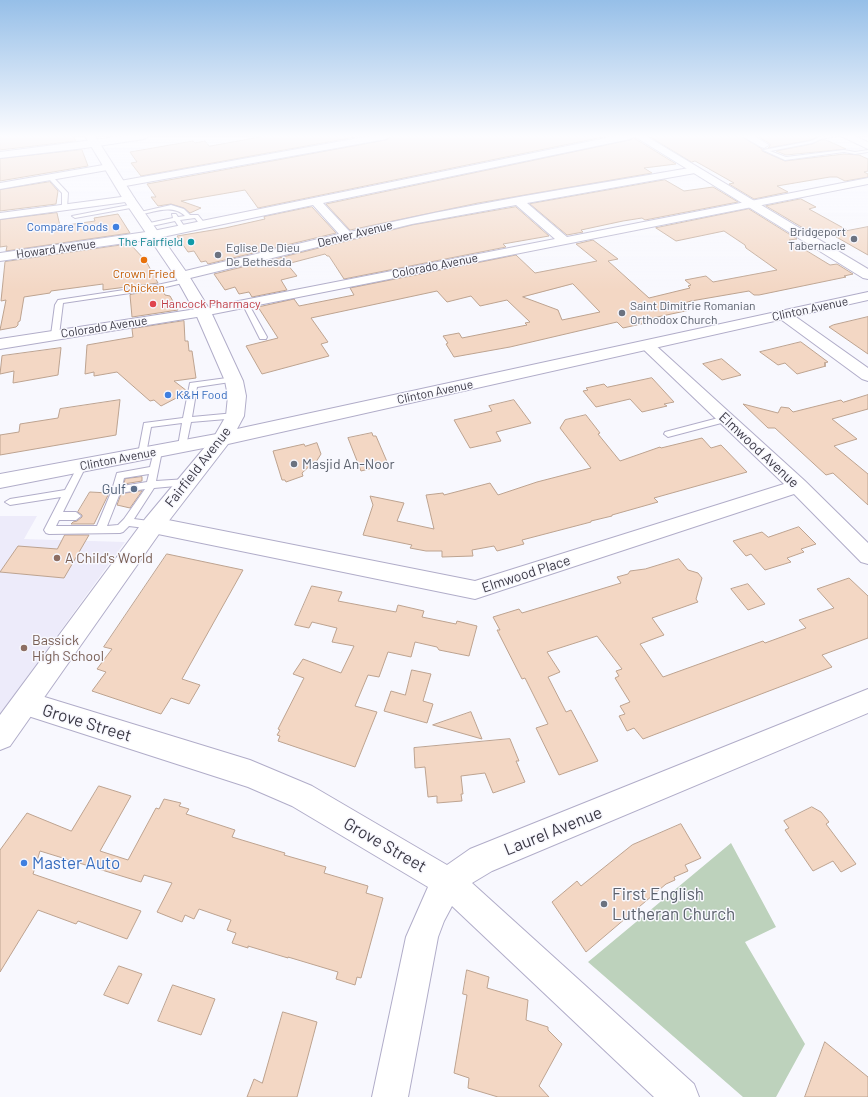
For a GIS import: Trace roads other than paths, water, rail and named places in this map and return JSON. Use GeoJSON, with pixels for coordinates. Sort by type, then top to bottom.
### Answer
{"type":"FeatureCollection","features":[{"type":"Feature","properties":{"kind":"main road","name":"Fairfield Avenue"},"geometry":{"type":"LineString","coordinates":[[0,737],[153,525],[222,439],[233,422],[235,416],[237,396],[234,379],[203,312],[183,278],[122,187]]}},
{"type":"Feature","properties":{"kind":"main road"},"geometry":{"type":"LineString","coordinates":[[723,187],[868,275]]}},
{"type":"Feature","properties":{"kind":"main road","name":"Clinton Avenue"},"geometry":{"type":"LineString","coordinates":[[0,481],[222,439],[648,346],[868,296]]}},
{"type":"Feature","properties":{"kind":"street"},"geometry":{"type":"LineString","coordinates":[[0,216],[66,207],[137,210],[214,187]]}},
{"type":"Feature","properties":{"kind":"street","name":"Howard Avenue"},"geometry":{"type":"LineString","coordinates":[[0,257],[137,210],[174,216],[203,224],[386,187]]}},
{"type":"Feature","properties":{"kind":"street","name":"Denver Avenue"},"geometry":{"type":"LineString","coordinates":[[183,278],[412,220],[597,187]]}},
{"type":"Feature","properties":{"kind":"street","name":"Colorado Avenue"},"geometry":{"type":"LineString","coordinates":[[0,344],[203,312],[836,187]]}},
{"type":"Feature","properties":{"kind":"street"},"geometry":{"type":"LineString","coordinates":[[518,201],[565,241]]}},
{"type":"Feature","properties":{"kind":"street"},"geometry":{"type":"LineString","coordinates":[[316,202],[347,236]]}},
{"type":"Feature","properties":{"kind":"street"},"geometry":{"type":"LineString","coordinates":[[784,315],[868,376]]}},
{"type":"Feature","properties":{"kind":"street","name":"Elmwood Avenue"},"geometry":{"type":"LineString","coordinates":[[648,346],[798,486],[868,556]]}},
{"type":"Feature","properties":{"kind":"street","name":"Elmwood Place"},"geometry":{"type":"LineString","coordinates":[[153,525],[475,590],[798,486]]}},
{"type":"Feature","properties":{"kind":"street","name":"Laurel Avenue"},"geometry":{"type":"LineString","coordinates":[[390,1097],[422,936],[429,916],[440,896],[449,883],[464,869],[481,860],[868,701]]}},
{"type":"Feature","properties":{"kind":"street","name":"Grove Street"},"geometry":{"type":"LineString","coordinates":[[25,703],[250,774],[302,796],[449,883],[681,1097]]}},
{"type":"Feature","properties":{"kind":"lane"},"geometry":{"type":"LineString","coordinates":[[60,187],[65,193],[66,207]]}},
{"type":"Feature","properties":{"kind":"lane"},"geometry":{"type":"LineString","coordinates":[[174,216],[171,207],[182,210],[189,217]]}},
{"type":"Feature","properties":{"kind":"lane"},"geometry":{"type":"LineString","coordinates":[[137,210],[174,216]]}},
{"type":"Feature","properties":{"kind":"lane"},"geometry":{"type":"LineString","coordinates":[[76,216],[137,210],[163,215],[189,217],[196,216],[203,224]]}},
{"type":"Feature","properties":{"kind":"lane"},"geometry":{"type":"LineString","coordinates":[[55,335],[58,305],[60,301],[157,287],[183,278]]}},
{"type":"Feature","properties":{"kind":"lane"},"geometry":{"type":"LineString","coordinates":[[246,303],[263,337]]}},
{"type":"Feature","properties":{"kind":"lane"},"geometry":{"type":"LineString","coordinates":[[182,446],[193,386],[234,379]]}},
{"type":"Feature","properties":{"kind":"lane"},"geometry":{"type":"LineString","coordinates":[[82,466],[49,530],[120,529],[127,522],[151,485],[154,470],[147,425],[235,416]]}},
{"type":"Feature","properties":{"kind":"lane"},"geometry":{"type":"LineString","coordinates":[[668,434],[726,419]]}},
{"type":"Feature","properties":{"kind":"lane"},"geometry":{"type":"LineString","coordinates":[[100,530],[103,516],[117,490],[120,475],[154,470]]}},
{"type":"Feature","properties":{"kind":"lane"},"geometry":{"type":"LineString","coordinates":[[117,490],[187,482]]}},
{"type":"Feature","properties":{"kind":"lane"},"geometry":{"type":"LineString","coordinates":[[10,502],[68,493]]}},
{"type":"Feature","properties":{"kind":"lane"},"geometry":{"type":"LineString","coordinates":[[56,516],[76,516]]}},
{"type":"Feature","properties":{"kind":"lane"},"geometry":{"type":"LineString","coordinates":[[127,522],[153,525]]}},
{"type":"Feature","properties":{"kind":"place","name":"Compare Foods"},"geometry":{"type":"Point","coordinates":[116,227]}},
{"type":"Feature","properties":{"kind":"place","name":"Bridgeport Tabernacle"},"geometry":{"type":"Point","coordinates":[854,239]}},
{"type":"Feature","properties":{"kind":"place","name":"The Fairfield"},"geometry":{"type":"Point","coordinates":[191,242]}},
{"type":"Feature","properties":{"kind":"place","name":"Eglise De Dieu De Bethesda"},"geometry":{"type":"Point","coordinates":[218,255]}},
{"type":"Feature","properties":{"kind":"place","name":"Crown Fried Chicken"},"geometry":{"type":"Point","coordinates":[144,260]}},
{"type":"Feature","properties":{"kind":"place","name":"Hancock Pharmacy"},"geometry":{"type":"Point","coordinates":[153,304]}},
{"type":"Feature","properties":{"kind":"place","name":"Saint Dimitrie Romanian Orthodox Church"},"geometry":{"type":"Point","coordinates":[622,313]}},
{"type":"Feature","properties":{"kind":"place","name":"K&H Food"},"geometry":{"type":"Point","coordinates":[168,395]}},
{"type":"Feature","properties":{"kind":"place","name":"Masjid An-Noor"},"geometry":{"type":"Point","coordinates":[294,464]}},
{"type":"Feature","properties":{"kind":"place","name":"Gulf"},"geometry":{"type":"Point","coordinates":[134,489]}},
{"type":"Feature","properties":{"kind":"place","name":"A Child's World"},"geometry":{"type":"Point","coordinates":[57,558]}},
{"type":"Feature","properties":{"kind":"place","name":"Bassick High School"},"geometry":{"type":"Point","coordinates":[24,648]}},
{"type":"Feature","properties":{"kind":"place","name":"Master Auto"},"geometry":{"type":"Point","coordinates":[24,863]}},
{"type":"Feature","properties":{"kind":"place","name":"First English Lutheran Church"},"geometry":{"type":"Point","coordinates":[604,904]}}]}
